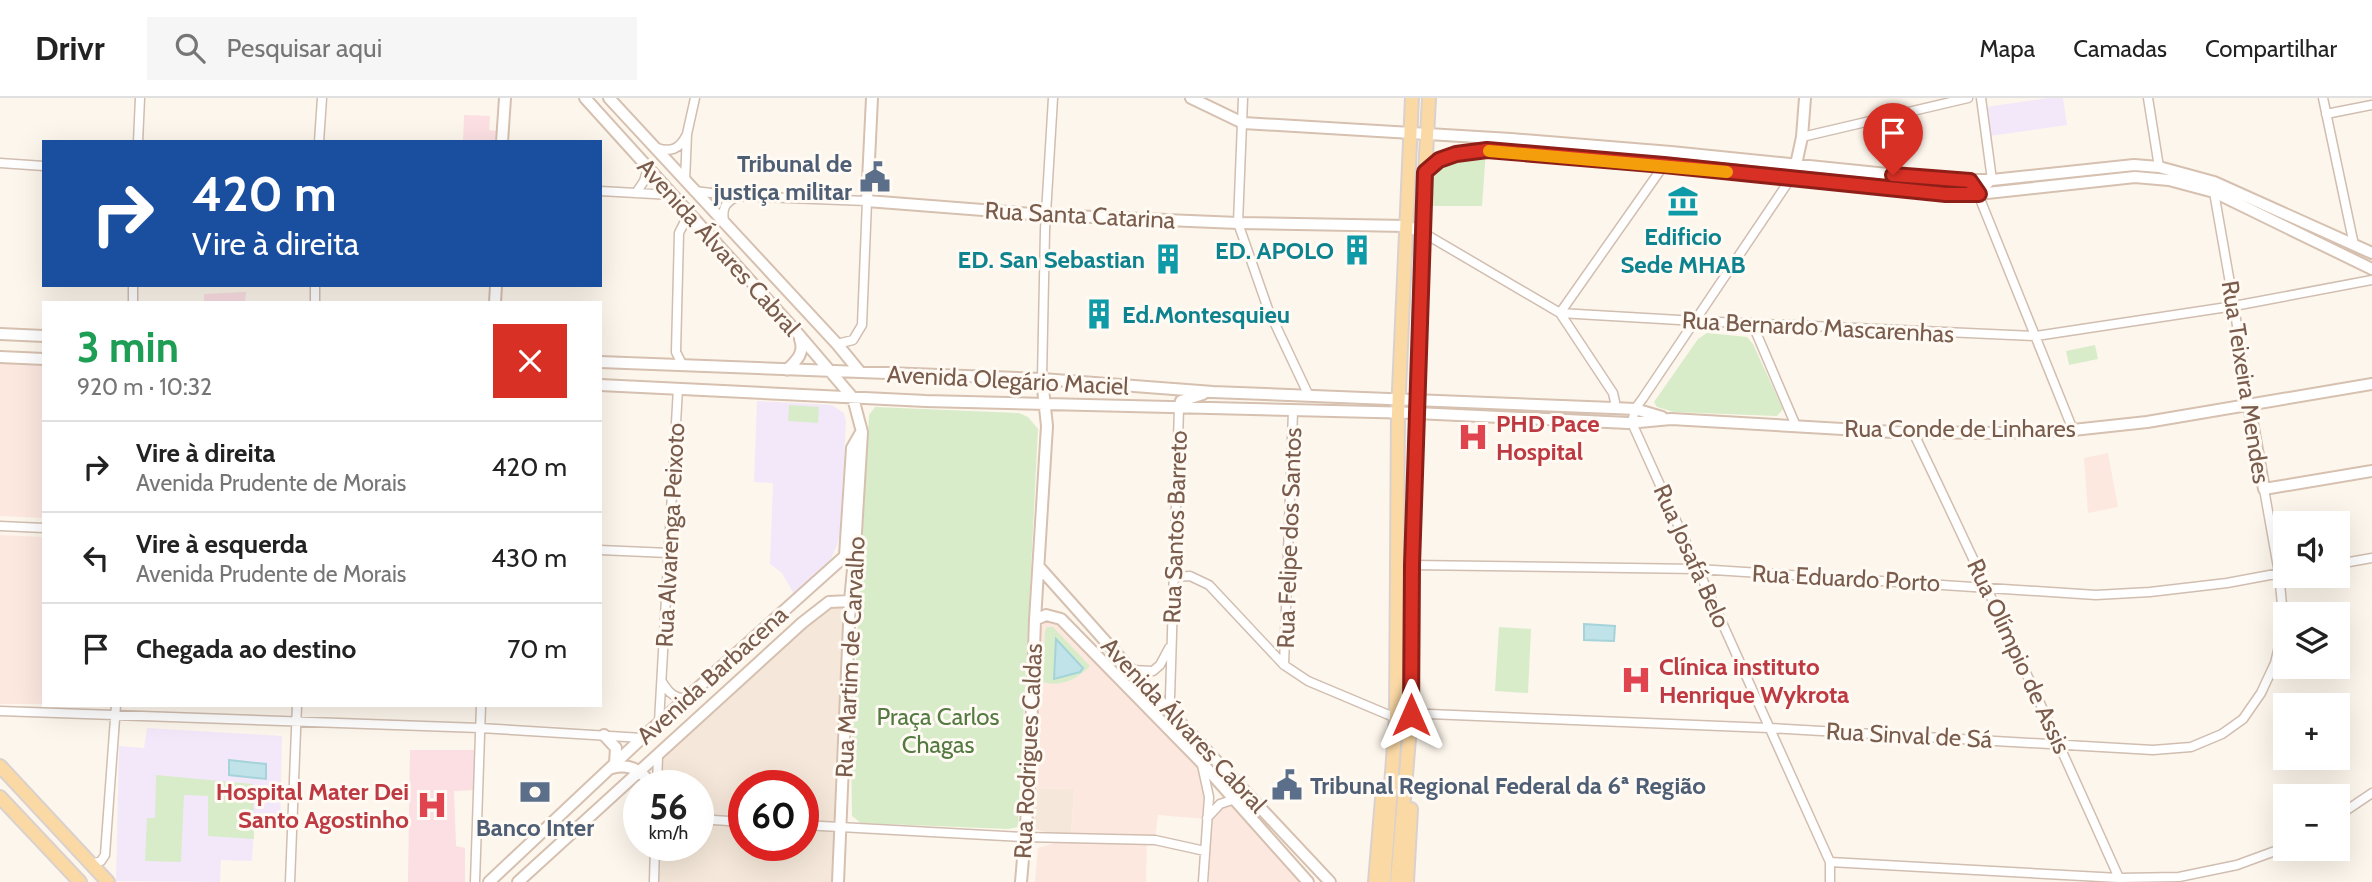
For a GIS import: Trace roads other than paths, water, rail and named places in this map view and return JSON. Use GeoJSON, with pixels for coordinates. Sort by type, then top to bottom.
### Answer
{"type":"FeatureCollection","features":[{"type":"Feature","properties":{"kind":"main road"},"geometry":{"type":"LineString","coordinates":[[1384,882],[1396,718],[1398,413],[1412,98]]}},
{"type":"Feature","properties":{"kind":"main road"},"geometry":{"type":"LineString","coordinates":[[1397,882],[1411,715],[1416,407],[1429,98]]}},
{"type":"Feature","properties":{"kind":"main road"},"geometry":{"type":"LineString","coordinates":[[1407,882],[1414,745],[1411,715]]}},
{"type":"Feature","properties":{"kind":"main road"},"geometry":{"type":"LineString","coordinates":[[1375,882],[1383,782],[1396,718]]}},
{"type":"Feature","properties":{"kind":"main road"},"geometry":{"type":"LineString","coordinates":[[0,766],[108,882]]}},
{"type":"Feature","properties":{"kind":"main road"},"geometry":{"type":"LineString","coordinates":[[0,797],[80,882]]}},
{"type":"Feature","properties":{"kind":"street"},"geometry":{"type":"LineString","coordinates":[[138,140],[140,98]]}},
{"type":"Feature","properties":{"kind":"street"},"geometry":{"type":"LineString","coordinates":[[319,140],[322,98]]}},
{"type":"Feature","properties":{"kind":"street"},"geometry":{"type":"LineString","coordinates":[[502,140],[505,98]]}},
{"type":"Feature","properties":{"kind":"street","name":"Avenida Álvares Cabral"},"geometry":{"type":"LineString","coordinates":[[585,98],[853,398]]}},
{"type":"Feature","properties":{"kind":"street","name":"Avenida Álvares Cabral"},"geometry":{"type":"LineString","coordinates":[[609,98],[860,372]]}},
{"type":"Feature","properties":{"kind":"street"},"geometry":{"type":"LineString","coordinates":[[685,181],[687,134],[695,98]]}},
{"type":"Feature","properties":{"kind":"street"},"geometry":{"type":"LineString","coordinates":[[837,344],[853,340],[862,325],[872,98]]}},
{"type":"Feature","properties":{"kind":"street"},"geometry":{"type":"LineString","coordinates":[[1042,379],[1046,215],[1053,98]]}},
{"type":"Feature","properties":{"kind":"street"},"geometry":{"type":"LineString","coordinates":[[1191,98],[1242,123],[1410,131],[1671,152],[1970,181],[2134,166],[2159,167],[2214,182],[2372,253]]}},
{"type":"Feature","properties":{"kind":"street","name":"Rua Felipe dos Santos"},"geometry":{"type":"LineString","coordinates":[[1243,98],[1238,223],[1268,309],[1309,396]]}},
{"type":"Feature","properties":{"kind":"street"},"geometry":{"type":"LineString","coordinates":[[1632,423],[1635,409],[1791,178],[1797,166],[1805,98]]}},
{"type":"Feature","properties":{"kind":"street"},"geometry":{"type":"LineString","coordinates":[[1802,137],[1968,98]]}},
{"type":"Feature","properties":{"kind":"street"},"geometry":{"type":"LineString","coordinates":[[1981,98],[1992,180]]}},
{"type":"Feature","properties":{"kind":"street"},"geometry":{"type":"LineString","coordinates":[[2148,98],[2159,167]]}},
{"type":"Feature","properties":{"kind":"street"},"geometry":{"type":"LineString","coordinates":[[2323,98],[2354,245]]}},
{"type":"Feature","properties":{"kind":"street"},"geometry":{"type":"LineString","coordinates":[[2326,114],[2372,105]]}},
{"type":"Feature","properties":{"kind":"street"},"geometry":{"type":"LineString","coordinates":[[653,147],[667,151],[675,149],[681,145],[687,134]]}},
{"type":"Feature","properties":{"kind":"street"},"geometry":{"type":"LineString","coordinates":[[1425,172],[1439,160],[1456,154],[1487,150],[1946,194],[1979,194],[2135,177],[2169,180],[2214,192],[2372,270]]}},
{"type":"Feature","properties":{"kind":"street"},"geometry":{"type":"LineString","coordinates":[[0,163],[42,166]]}},
{"type":"Feature","properties":{"kind":"street"},"geometry":{"type":"LineString","coordinates":[[1613,408],[1613,393],[1560,313],[1664,165]]}},
{"type":"Feature","properties":{"kind":"street"},"geometry":{"type":"LineString","coordinates":[[636,192],[644,181],[648,168]]}},
{"type":"Feature","properties":{"kind":"street"},"geometry":{"type":"LineString","coordinates":[[1979,194],[1992,180]]}},
{"type":"Feature","properties":{"kind":"street"},"geometry":{"type":"LineString","coordinates":[[1970,181],[1979,194],[2073,430]]}},
{"type":"Feature","properties":{"kind":"street"},"geometry":{"type":"LineString","coordinates":[[602,191],[672,195]]}},
{"type":"Feature","properties":{"kind":"street","name":"Rua Santa Catarina"},"geometry":{"type":"LineString","coordinates":[[694,191],[1046,215],[1238,223],[1406,226],[1422,232]]}},
{"type":"Feature","properties":{"kind":"street","name":"Rua Teixeira Mendes"},"geometry":{"type":"LineString","coordinates":[[2214,192],[2273,530]]}},
{"type":"Feature","properties":{"kind":"street"},"geometry":{"type":"LineString","coordinates":[[724,224],[724,205],[738,196]]}},
{"type":"Feature","properties":{"kind":"street"},"geometry":{"type":"LineString","coordinates":[[682,364],[676,352],[679,233],[684,223],[690,222],[703,229]]}},
{"type":"Feature","properties":{"kind":"street","name":"Rua Bernardo Mascarenhas"},"geometry":{"type":"LineString","coordinates":[[1422,232],[1560,313],[1696,321],[2036,337],[2234,306],[2372,280]]}},
{"type":"Feature","properties":{"kind":"street"},"geometry":{"type":"LineString","coordinates":[[1752,323],[1796,426]]}},
{"type":"Feature","properties":{"kind":"street"},"geometry":{"type":"LineString","coordinates":[[0,334],[42,336]]}},
{"type":"Feature","properties":{"kind":"street"},"geometry":{"type":"LineString","coordinates":[[787,370],[801,354],[803,346],[799,336]]}},
{"type":"Feature","properties":{"kind":"street"},"geometry":{"type":"LineString","coordinates":[[0,357],[42,359]]}},
{"type":"Feature","properties":{"kind":"street","name":"Avenida Olegário Maciel"},"geometry":{"type":"LineString","coordinates":[[602,362],[1042,379],[1213,392],[1399,400],[1416,407]]}},
{"type":"Feature","properties":{"kind":"street","name":"Rua Rodrigues Caldas"},"geometry":{"type":"LineString","coordinates":[[1021,882],[1029,788],[1035,620],[1047,426],[1042,379]]}},
{"type":"Feature","properties":{"kind":"street","name":"Rua Conde de Linhares"},"geometry":{"type":"LineString","coordinates":[[1416,407],[1632,423],[1671,419],[1913,432],[2000,433],[2073,430],[2147,422],[2372,384]]}},
{"type":"Feature","properties":{"kind":"street","name":"Avenida Olegário Maciel"},"geometry":{"type":"LineString","coordinates":[[602,385],[853,398],[1179,408],[1398,413],[1416,407]]}},
{"type":"Feature","properties":{"kind":"street","name":"Rua Alvarenga Peixoto"},"geometry":{"type":"LineString","coordinates":[[659,722],[678,388]]}},
{"type":"Feature","properties":{"kind":"street"},"geometry":{"type":"LineString","coordinates":[[1179,408],[1184,400],[1213,392]]}},
{"type":"Feature","properties":{"kind":"street","name":"Rua Martim de Carvalho"},"geometry":{"type":"LineString","coordinates":[[838,882],[850,601],[862,432],[853,398]]}},
{"type":"Feature","properties":{"kind":"street","name":"Rua Conde de Linhares"},"geometry":{"type":"LineString","coordinates":[[1416,407],[1635,409],[1671,419]]}},
{"type":"Feature","properties":{"kind":"street","name":"Rua Santos Barreto"},"geometry":{"type":"LineString","coordinates":[[1170,730],[1179,408]]}},
{"type":"Feature","properties":{"kind":"street","name":"Rua Felipe dos Santos"},"geometry":{"type":"LineString","coordinates":[[1284,665],[1293,411]]}},
{"type":"Feature","properties":{"kind":"street","name":"Rua Josafá Belo"},"geometry":{"type":"LineString","coordinates":[[1632,423],[1830,862],[1830,882]]}},
{"type":"Feature","properties":{"kind":"street","name":"Rua Martim de Carvalho"},"geometry":{"type":"LineString","coordinates":[[845,556],[852,448],[862,432]]}},
{"type":"Feature","properties":{"kind":"street","name":"Rua Olímpio de Assis"},"geometry":{"type":"LineString","coordinates":[[1913,432],[1988,587],[2119,880]]}},
{"type":"Feature","properties":{"kind":"street"},"geometry":{"type":"LineString","coordinates":[[2264,489],[2372,471]]}},
{"type":"Feature","properties":{"kind":"street"},"geometry":{"type":"LineString","coordinates":[[0,526],[42,528]]}},
{"type":"Feature","properties":{"kind":"street"},"geometry":{"type":"LineString","coordinates":[[602,550],[669,553]]}},
{"type":"Feature","properties":{"kind":"street","name":"Avenida Barbacena"},"geometry":{"type":"LineString","coordinates":[[489,882],[659,722],[845,556]]}},
{"type":"Feature","properties":{"kind":"street"},"geometry":{"type":"LineString","coordinates":[[2350,562],[2372,558]]}},
{"type":"Feature","properties":{"kind":"street","name":"Rua Eduardo Porto"},"geometry":{"type":"LineString","coordinates":[[1412,565],[1699,569],[2096,594],[2150,592],[2227,583],[2273,574]]}},
{"type":"Feature","properties":{"kind":"street","name":"Avenida Álvares Cabral"},"geometry":{"type":"LineString","coordinates":[[1040,568],[1131,670],[1330,882]]}},
{"type":"Feature","properties":{"kind":"street"},"geometry":{"type":"LineString","coordinates":[[1174,577],[1190,576],[1209,585],[1284,665],[1308,681],[1396,718]]}},
{"type":"Feature","properties":{"kind":"street","name":"Rua Sinval de Sá"},"geometry":{"type":"LineString","coordinates":[[1411,715],[1429,713],[1769,728],[2153,750],[2190,747],[2222,734],[2243,719],[2266,683],[2275,663],[2284,626],[2283,588]]}},
{"type":"Feature","properties":{"kind":"street","name":"Avenida Barbacena"},"geometry":{"type":"LineString","coordinates":[[642,770],[798,627],[829,602],[850,601]]}},
{"type":"Feature","properties":{"kind":"street"},"geometry":{"type":"LineString","coordinates":[[789,607],[798,627]]}},
{"type":"Feature","properties":{"kind":"street"},"geometry":{"type":"LineString","coordinates":[[779,615],[798,627]]}},
{"type":"Feature","properties":{"kind":"street","name":"Avenida Álvares Cabral"},"geometry":{"type":"LineString","coordinates":[[1035,620],[1046,615],[1061,619],[1201,762],[1308,882]]}},
{"type":"Feature","properties":{"kind":"street","name":"Rua Santos Barreto"},"geometry":{"type":"LineString","coordinates":[[1131,670],[1153,671],[1171,645]]}},
{"type":"Feature","properties":{"kind":"street"},"geometry":{"type":"LineString","coordinates":[[722,666],[726,677],[736,683]]}},
{"type":"Feature","properties":{"kind":"street","name":"Rua Alvarenga Peixoto"},"geometry":{"type":"LineString","coordinates":[[662,681],[668,693],[676,698],[686,699]]}},
{"type":"Feature","properties":{"kind":"street"},"geometry":{"type":"LineString","coordinates":[[686,699],[694,703],[701,715]]}},
{"type":"Feature","properties":{"kind":"street"},"geometry":{"type":"LineString","coordinates":[[290,882],[297,707]]}},
{"type":"Feature","properties":{"kind":"street"},"geometry":{"type":"LineString","coordinates":[[475,882],[481,707]]}},
{"type":"Feature","properties":{"kind":"street"},"geometry":{"type":"LineString","coordinates":[[91,864],[101,861],[105,855],[116,710]]}},
{"type":"Feature","properties":{"kind":"street"},"geometry":{"type":"LineString","coordinates":[[0,711],[116,710],[642,738]]}},
{"type":"Feature","properties":{"kind":"street"},"geometry":{"type":"LineString","coordinates":[[604,735],[616,748],[612,766],[628,765],[637,770]]}},
{"type":"Feature","properties":{"kind":"street"},"geometry":{"type":"LineString","coordinates":[[656,770],[658,755]]}},
{"type":"Feature","properties":{"kind":"street"},"geometry":{"type":"LineString","coordinates":[[1201,762],[1209,797],[1203,882]]}},
{"type":"Feature","properties":{"kind":"street","name":"Avenida Barbacena"},"geometry":{"type":"LineString","coordinates":[[518,882],[623,787]]}},
{"type":"Feature","properties":{"kind":"street"},"geometry":{"type":"LineString","coordinates":[[2350,808],[2372,793]]}},
{"type":"Feature","properties":{"kind":"street"},"geometry":{"type":"LineString","coordinates":[[1207,818],[1220,804],[1235,799],[1252,809],[1285,843],[1298,847]]}},
{"type":"Feature","properties":{"kind":"street"},"geometry":{"type":"LineString","coordinates":[[819,826],[1155,840],[1205,851]]}},
{"type":"Feature","properties":{"kind":"street"},"geometry":{"type":"LineString","coordinates":[[1830,862],[2119,880],[2179,877],[2237,865],[2273,852]]}},
{"type":"Feature","properties":{"kind":"street"},"geometry":{"type":"LineString","coordinates":[[654,882],[655,861]]}},
{"type":"Feature","properties":{"kind":"water"},"geometry":{"type":"Polygon","coordinates":[[[1584,624],[1615,626],[1614,641],[1584,640],[1584,624]]]}},
{"type":"Feature","properties":{"kind":"water"},"geometry":{"type":"Polygon","coordinates":[[[1056,639],[1083,668],[1080,672],[1054,679],[1056,639]]]}},
{"type":"Feature","properties":{"kind":"water"},"geometry":{"type":"Polygon","coordinates":[[[229,760],[266,764],[266,779],[229,775],[229,760]]]}},
{"type":"Feature","properties":{"kind":"place","name":"Tribunal de justiça militar"},"geometry":{"type":"Point","coordinates":[875,177]}},
{"type":"Feature","properties":{"kind":"place","name":"Edificio Sede MHAB"},"geometry":{"type":"Point","coordinates":[1683,201]}},
{"type":"Feature","properties":{"kind":"place","name":"ED. APOLO"},"geometry":{"type":"Point","coordinates":[1357,250]}},
{"type":"Feature","properties":{"kind":"place","name":"ED. San Sebastian"},"geometry":{"type":"Point","coordinates":[1168,259]}},
{"type":"Feature","properties":{"kind":"place","name":"Ed.Montesquieu"},"geometry":{"type":"Point","coordinates":[1099,314]}},
{"type":"Feature","properties":{"kind":"place","name":"PHD Pace Hospital"},"geometry":{"type":"Point","coordinates":[1473,437]}},
{"type":"Feature","properties":{"kind":"place","name":"Clínica instituto Henrique Wykrota"},"geometry":{"type":"Point","coordinates":[1636,680]}},
{"type":"Feature","properties":{"kind":"place","name":"Tribunal Regional Federal da 6ª Região"},"geometry":{"type":"Point","coordinates":[1287,785]}},
{"type":"Feature","properties":{"kind":"place","name":"Banco Inter"},"geometry":{"type":"Point","coordinates":[535,792]}},
{"type":"Feature","properties":{"kind":"place","name":"Hospital Mater Dei Santo Agostinho"},"geometry":{"type":"Point","coordinates":[432,805]}},
{"type":"Feature","properties":{"kind":"park label","name":"Praça Carlos Chagas"},"geometry":{"type":"Point","coordinates":[938,730]}}]}
